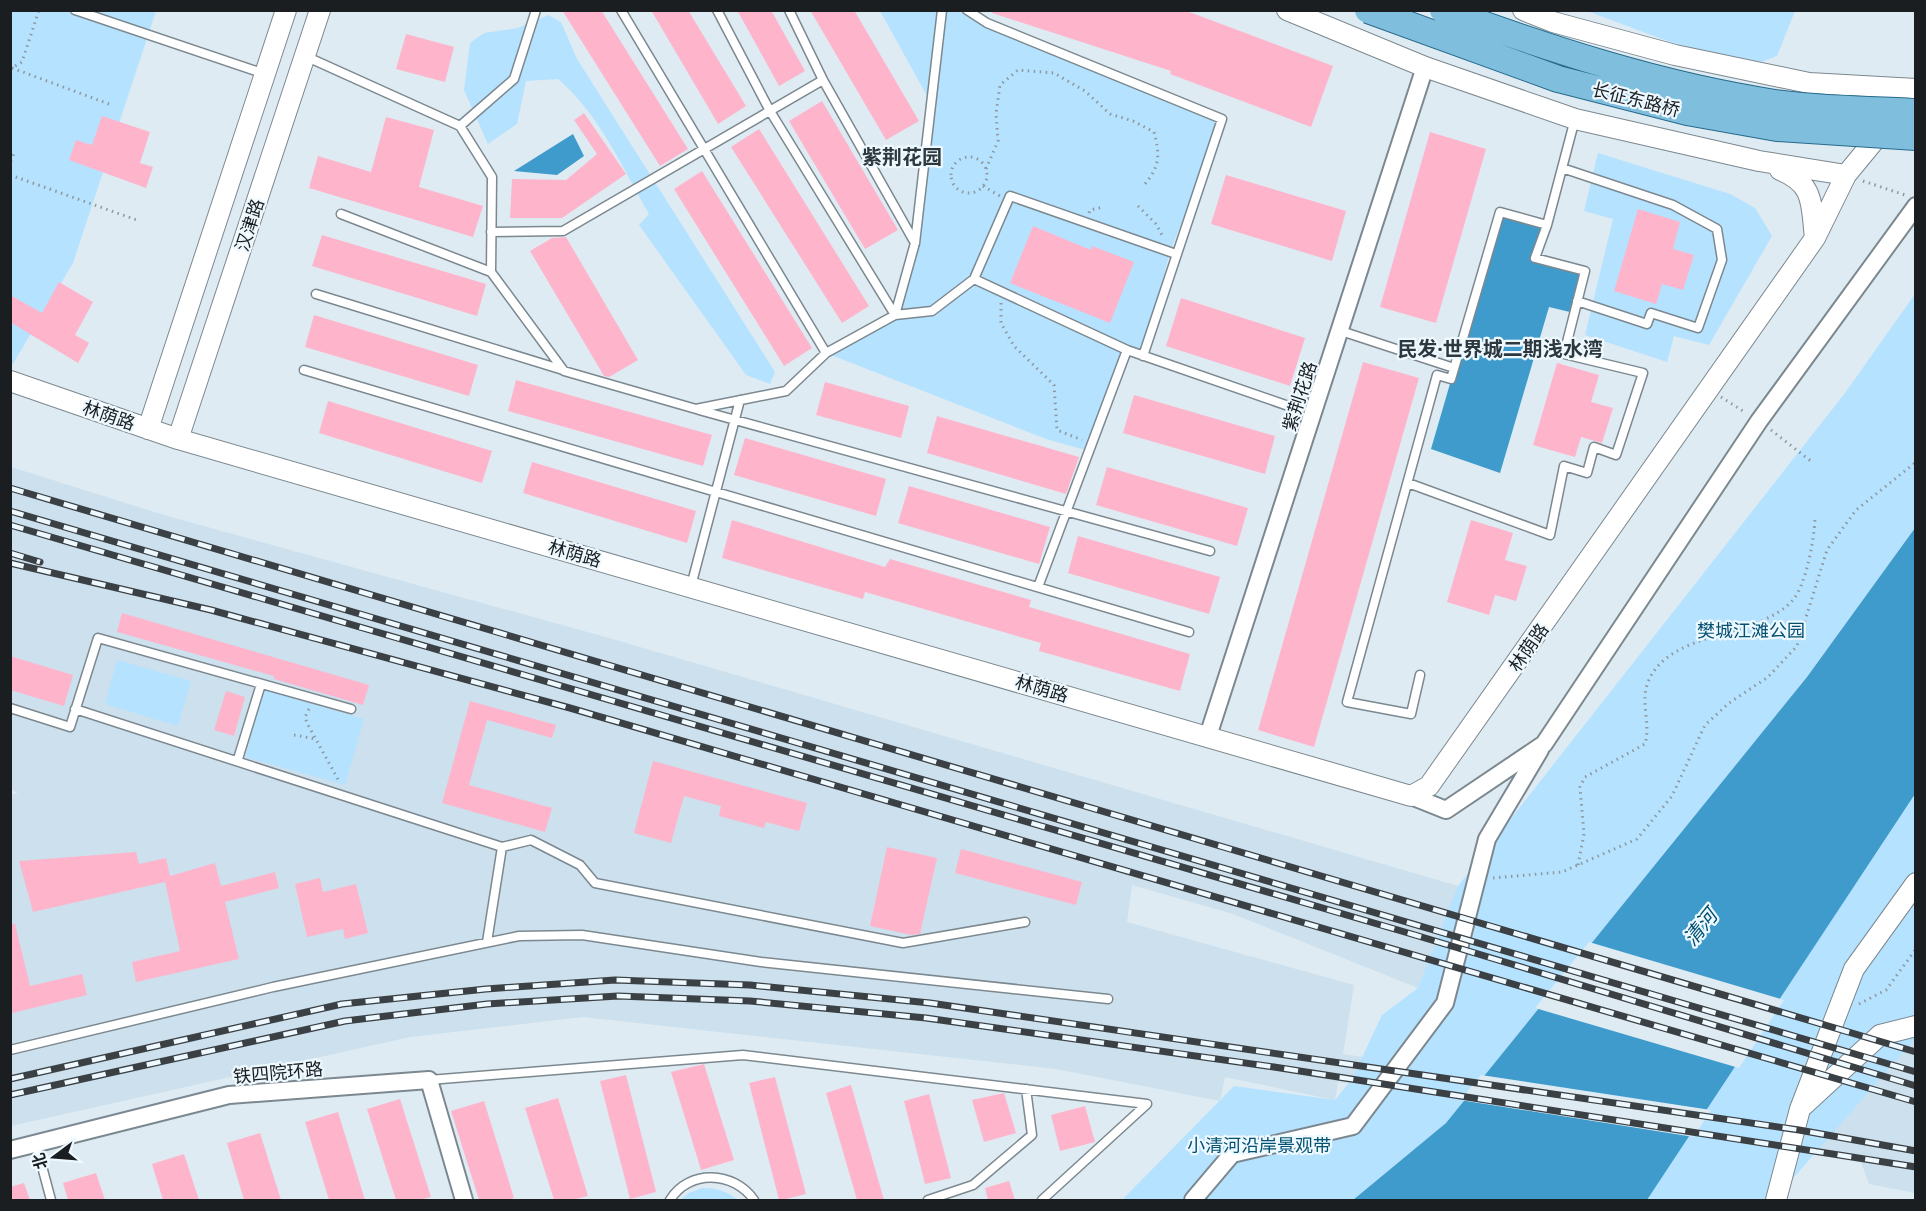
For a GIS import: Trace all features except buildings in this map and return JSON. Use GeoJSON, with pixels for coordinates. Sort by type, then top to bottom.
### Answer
{"type":"FeatureCollection","features":[{"type":"Feature","properties":{"kind":"main road","name":"长征东路桥"},"geometry":{"type":"LineString","coordinates":[[1368,10],[1557,79],[1687,112],[1777,128],[1916,137]]}},
{"type":"Feature","properties":{"kind":"main road","name":"长征东路桥"},"geometry":{"type":"LineString","coordinates":[[1443,10],[1561,53],[1689,88],[1778,103],[1916,112]]}},
{"type":"Feature","properties":{"kind":"street","name":"汉津路"},"geometry":{"type":"LineString","coordinates":[[148,429],[286,10]]}},
{"type":"Feature","properties":{"kind":"street","name":"汉津路"},"geometry":{"type":"LineString","coordinates":[[178,439],[320,10]]}},
{"type":"Feature","properties":{"kind":"street"},"geometry":{"type":"LineString","coordinates":[[1287,10],[1425,67],[1575,119],[1759,161],[1846,175]]}},
{"type":"Feature","properties":{"kind":"street"},"geometry":{"type":"LineString","coordinates":[[1523,10],[1553,22],[1675,55],[1809,83],[1916,89]]}},
{"type":"Feature","properties":{"kind":"street","name":"紫荆花路"},"geometry":{"type":"LineString","coordinates":[[1208,736],[1425,67]]}},
{"type":"Feature","properties":{"kind":"street","name":"林荫路"},"geometry":{"type":"LineString","coordinates":[[10,381],[178,439],[1411,796],[1429,786],[1815,238],[1846,175],[1916,89]]}},
{"type":"Feature","properties":{"kind":"street"},"geometry":{"type":"LineString","coordinates":[[1759,161],[1796,176],[1809,191],[1815,238]]}},
{"type":"Feature","properties":{"kind":"street"},"geometry":{"type":"LineString","coordinates":[[1193,1200],[1232,1154],[1353,1126],[1446,1003],[1486,838],[1544,744],[1759,421],[1916,206]]}},
{"type":"Feature","properties":{"kind":"street"},"geometry":{"type":"LineString","coordinates":[[1411,796],[1446,810],[1544,744]]}},
{"type":"Feature","properties":{"kind":"street"},"geometry":{"type":"LineString","coordinates":[[1776,1200],[1800,1109],[1854,969],[1916,883]]}},
{"type":"Feature","properties":{"kind":"street"},"geometry":{"type":"LineString","coordinates":[[1800,1109],[1880,1035],[1916,1026]]}},
{"type":"Feature","properties":{"kind":"street"},"geometry":{"type":"LineString","coordinates":[[429,1080],[464,1200]]}},
{"type":"Feature","properties":{"kind":"street","name":"铁四院环路"},"geometry":{"type":"LineString","coordinates":[[10,1150],[229,1095],[429,1080]]}},
{"type":"Feature","properties":{"kind":"lane"},"geometry":{"type":"LineString","coordinates":[[75,10],[265,74]]}},
{"type":"Feature","properties":{"kind":"lane"},"geometry":{"type":"LineString","coordinates":[[460,126],[514,79],[536,10]]}},
{"type":"Feature","properties":{"kind":"lane"},"geometry":{"type":"LineString","coordinates":[[621,10],[826,353]]}},
{"type":"Feature","properties":{"kind":"lane"},"geometry":{"type":"LineString","coordinates":[[717,10],[770,111],[895,315]]}},
{"type":"Feature","properties":{"kind":"lane"},"geometry":{"type":"LineString","coordinates":[[789,10],[823,80],[915,243]]}},
{"type":"Feature","properties":{"kind":"lane"},"geometry":{"type":"LineString","coordinates":[[895,315],[915,243],[942,10]]}},
{"type":"Feature","properties":{"kind":"lane"},"geometry":{"type":"LineString","coordinates":[[967,10],[987,23],[1222,119],[1173,253],[1143,356]]}},
{"type":"Feature","properties":{"kind":"lane"},"geometry":{"type":"LineString","coordinates":[[305,56],[460,126],[492,177],[491,272]]}},
{"type":"Feature","properties":{"kind":"lane"},"geometry":{"type":"LineString","coordinates":[[492,232],[563,231],[823,80]]}},
{"type":"Feature","properties":{"kind":"lane"},"geometry":{"type":"LineString","coordinates":[[1408,483],[1550,535],[1564,466],[1587,473],[1594,447],[1616,455],[1643,373],[1564,354],[1585,271],[1535,258],[1547,225],[1575,119]]}},
{"type":"Feature","properties":{"kind":"lane"},"geometry":{"type":"LineString","coordinates":[[1562,168],[1673,206],[1717,229],[1722,260],[1698,328],[1652,313],[1647,324],[1577,301]]}},
{"type":"Feature","properties":{"kind":"lane"},"geometry":{"type":"LineString","coordinates":[[696,409],[786,391],[826,353],[895,315],[932,311],[975,279],[1010,196],[1173,253]]}},
{"type":"Feature","properties":{"kind":"lane"},"geometry":{"type":"LineString","coordinates":[[1420,675],[1411,714],[1347,702],[1437,375],[1450,379],[1500,212],[1547,225]]}},
{"type":"Feature","properties":{"kind":"lane"},"geometry":{"type":"LineString","coordinates":[[341,214],[491,272],[564,370]]}},
{"type":"Feature","properties":{"kind":"lane"},"geometry":{"type":"LineString","coordinates":[[975,279],[1127,350],[1300,410]]}},
{"type":"Feature","properties":{"kind":"lane"},"geometry":{"type":"LineString","coordinates":[[315,294],[696,409],[1210,551]]}},
{"type":"Feature","properties":{"kind":"lane"},"geometry":{"type":"LineString","coordinates":[[1341,331],[1454,368]]}},
{"type":"Feature","properties":{"kind":"lane"},"geometry":{"type":"LineString","coordinates":[[1038,587],[1127,350]]}},
{"type":"Feature","properties":{"kind":"lane"},"geometry":{"type":"LineString","coordinates":[[304,370],[1189,632]]}},
{"type":"Feature","properties":{"kind":"lane"},"geometry":{"type":"LineString","coordinates":[[691,587],[740,400]]}},
{"type":"Feature","properties":{"kind":"lane"},"geometry":{"type":"LineString","coordinates":[[10,708],[70,727],[98,638],[351,709]]}},
{"type":"Feature","properties":{"kind":"lane"},"geometry":{"type":"LineString","coordinates":[[238,759],[261,684]]}},
{"type":"Feature","properties":{"kind":"lane"},"geometry":{"type":"LineString","coordinates":[[75,709],[238,759],[502,847],[531,840],[580,865],[596,883],[903,943],[1025,922]]}},
{"type":"Feature","properties":{"kind":"lane"},"geometry":{"type":"LineString","coordinates":[[487,942],[502,847]]}},
{"type":"Feature","properties":{"kind":"lane"},"geometry":{"type":"LineString","coordinates":[[10,1050],[273,987],[519,936],[582,935],[761,962],[1108,999]]}},
{"type":"Feature","properties":{"kind":"lane"},"geometry":{"type":"LineString","coordinates":[[429,1080],[743,1055],[1147,1104],[1042,1200]]}},
{"type":"Feature","properties":{"kind":"lane"},"geometry":{"type":"LineString","coordinates":[[928,1200],[973,1185],[1032,1135],[1026,1089]]}},
{"type":"Feature","properties":{"kind":"lane"},"geometry":{"type":"LineString","coordinates":[[36,1144],[51,1200]]}},
{"type":"Feature","properties":{"kind":"lane"},"geometry":{"type":"LineString","coordinates":[[670,1200],[683,1186],[697,1179],[712,1177],[728,1179],[742,1187],[754,1200]]}},
{"type":"Feature","properties":{"kind":"path"},"geometry":{"type":"LineString","coordinates":[[11,68],[22,62],[39,10]]}},
{"type":"Feature","properties":{"kind":"path"},"geometry":{"type":"LineString","coordinates":[[11,68],[109,104]]}},
{"type":"Feature","properties":{"kind":"path"},"geometry":{"type":"LineString","coordinates":[[986,169],[979,159],[967,156],[956,161],[950,172],[952,184],[961,192],[973,193],[983,186],[986,169],[998,141],[996,114],[1000,85],[1018,70],[1054,73],[1085,91],[1110,114],[1133,121],[1154,132],[1160,153],[1156,171],[1145,184]]}},
{"type":"Feature","properties":{"kind":"path"},"geometry":{"type":"LineString","coordinates":[[10,151],[14,153],[10,163]]}},
{"type":"Feature","properties":{"kind":"path"},"geometry":{"type":"LineString","coordinates":[[10,175],[137,220]]}},
{"type":"Feature","properties":{"kind":"path"},"geometry":{"type":"LineString","coordinates":[[1846,175],[1916,198]]}},
{"type":"Feature","properties":{"kind":"path"},"geometry":{"type":"LineString","coordinates":[[983,186],[1008,200]]}},
{"type":"Feature","properties":{"kind":"path"},"geometry":{"type":"LineString","coordinates":[[1138,206],[1156,224],[1173,253]]}},
{"type":"Feature","properties":{"kind":"path"},"geometry":{"type":"LineString","coordinates":[[1001,292],[1001,323],[1010,338],[1054,385],[1057,430],[1091,445]]}},
{"type":"Feature","properties":{"kind":"path"},"geometry":{"type":"LineString","coordinates":[[1476,880],[1562,872],[1637,838],[1672,796],[1705,725],[1729,703],[1768,677],[1797,646],[1827,550],[1856,510],[1916,462]]}},
{"type":"Feature","properties":{"kind":"path"},"geometry":{"type":"LineString","coordinates":[[1578,865],[1584,834],[1580,787],[1586,777],[1645,744],[1649,730],[1644,701],[1648,681],[1662,662],[1678,650],[1762,621],[1793,600],[1814,547],[1815,519]]}},
{"type":"Feature","properties":{"kind":"path"},"geometry":{"type":"LineString","coordinates":[[314,699],[305,717],[347,795]]}},
{"type":"Feature","properties":{"kind":"path"},"geometry":{"type":"LineString","coordinates":[[294,735],[316,739]]}},
{"type":"Feature","properties":{"kind":"path"},"geometry":{"type":"LineString","coordinates":[[1836,1016],[1886,990],[1916,949]]}},
{"type":"Feature","properties":{"kind":"shaded area"},"geometry":{"type":"Polygon","coordinates":[[[11,467],[164,515],[609,638],[1458,886],[1463,904],[1898,1034],[1915,1031],[1915,1193],[1869,1184],[1861,1162],[1338,1082],[1335,1100],[1225,1077],[1220,1101],[1056,1069],[583,1017],[410,1037],[11,1126],[10,795],[18,793],[11,790],[11,467]],[[1132,885],[1127,922],[1354,985],[1343,1054],[1825,1127],[1835,1096],[1440,979],[1418,988],[1233,914],[1132,885]]]}},
{"type":"Feature","properties":{"kind":"green space"},"geometry":{"type":"Polygon","coordinates":[[[11,11],[156,11],[73,263],[11,367],[11,11]]]}},
{"type":"Feature","properties":{"kind":"green space"},"geometry":{"type":"Polygon","coordinates":[[[880,11],[967,11],[1222,119],[1170,252],[1143,356],[1127,350],[1089,451],[1046,439],[826,353],[895,315],[915,243],[931,103],[880,11]]]}},
{"type":"Feature","properties":{"kind":"green space"},"geometry":{"type":"Polygon","coordinates":[[[1587,11],[1795,11],[1777,56],[1756,64],[1670,42],[1587,11]]]}},
{"type":"Feature","properties":{"kind":"green space"},"geometry":{"type":"Polygon","coordinates":[[[548,15],[561,22],[577,59],[775,372],[770,384],[746,375],[639,225],[649,214],[598,125],[573,93],[558,79],[526,81],[517,124],[488,144],[464,90],[470,43],[484,33],[518,28],[548,15]]]}},
{"type":"Feature","properties":{"kind":"green space"},"geometry":{"type":"Polygon","coordinates":[[[1598,153],[1730,194],[1755,208],[1772,236],[1709,345],[1674,336],[1667,362],[1585,335],[1613,219],[1584,211],[1598,153]]]}},
{"type":"Feature","properties":{"kind":"green space","name":"樊城江滩公园"},"geometry":{"type":"Polygon","coordinates":[[[1915,294],[1915,528],[1807,677],[1446,1123],[1353,1200],[1122,1200],[1234,1086],[1335,1100],[1352,1079],[1382,1015],[1418,988],[1458,886],[1845,393],[1915,294]]]}},
{"type":"Feature","properties":{"kind":"green space"},"geometry":{"type":"Polygon","coordinates":[[[117,660],[191,681],[178,726],[105,704],[117,660]]]}},
{"type":"Feature","properties":{"kind":"green space"},"geometry":{"type":"Polygon","coordinates":[[[264,690],[364,719],[345,785],[245,757],[264,690]]]}},
{"type":"Feature","properties":{"kind":"green space"},"geometry":{"type":"Polygon","coordinates":[[[1915,794],[1915,1039],[1774,1200],[1647,1200],[1915,794]]]}},
{"type":"Feature","properties":{"kind":"green space"},"geometry":{"type":"Polygon","coordinates":[[[702,1188],[722,1191],[738,1200],[680,1200],[689,1193],[702,1188]]]}},
{"type":"Feature","properties":{"kind":"water"},"geometry":{"type":"Polygon","coordinates":[[[573,134],[584,156],[557,175],[514,171],[573,134]]]}},
{"type":"Feature","properties":{"kind":"water"},"geometry":{"type":"Polygon","coordinates":[[[1500,212],[1547,225],[1535,258],[1585,271],[1574,313],[1549,307],[1500,473],[1431,449],[1500,212]]]}},
{"type":"Feature","properties":{"kind":"water","name":"清河"},"geometry":{"type":"Polygon","coordinates":[[[1915,528],[1915,794],[1647,1200],[1353,1200],[1446,1123],[1807,677],[1915,528]]]}},
{"type":"Feature","properties":{"kind":"pier"},"geometry":{"type":"Polygon","coordinates":[[[1589,942],[1784,1000],[1739,1068],[1535,1008],[1589,942]]]}},
{"type":"Feature","properties":{"kind":"pier"},"geometry":{"type":"Polygon","coordinates":[[[1481,1075],[1711,1110],[1694,1137],[1460,1100],[1481,1075]]]}},
{"type":"Feature","properties":{"kind":"railway"},"geometry":{"type":"LineString","coordinates":[[10,488],[1916,1052]]}},
{"type":"Feature","properties":{"kind":"railway"},"geometry":{"type":"LineString","coordinates":[[10,511],[1916,1072]]}},
{"type":"Feature","properties":{"kind":"railway"},"geometry":{"type":"LineString","coordinates":[[10,525],[1415,935],[1916,1086]]}},
{"type":"Feature","properties":{"kind":"railway"},"geometry":{"type":"LineString","coordinates":[[10,553],[40,562]]}},
{"type":"Feature","properties":{"kind":"railway"},"geometry":{"type":"LineString","coordinates":[[10,563],[211,610],[570,708],[1916,1102]]}},
{"type":"Feature","properties":{"kind":"railway"},"geometry":{"type":"LineString","coordinates":[[10,1079],[342,1004],[486,989],[615,980],[750,985],[930,1003],[1799,1130],[1916,1151]]}},
{"type":"Feature","properties":{"kind":"railway"},"geometry":{"type":"LineString","coordinates":[[10,1095],[345,1021],[487,1004],[618,996],[750,1001],[926,1018],[1274,1067],[1916,1167]]}},
{"type":"Feature","properties":{"kind":"district","name":"紫荆花园"},"geometry":{"type":"Point","coordinates":[902,156]}},
{"type":"Feature","properties":{"kind":"district","name":"民发·世界城二期浅水湾"},"geometry":{"type":"Point","coordinates":[1500,348]}},
{"type":"Feature","properties":{"kind":"park label","name":"小清河沿岸景观带"},"geometry":{"type":"Point","coordinates":[1259,1145]}}]}
